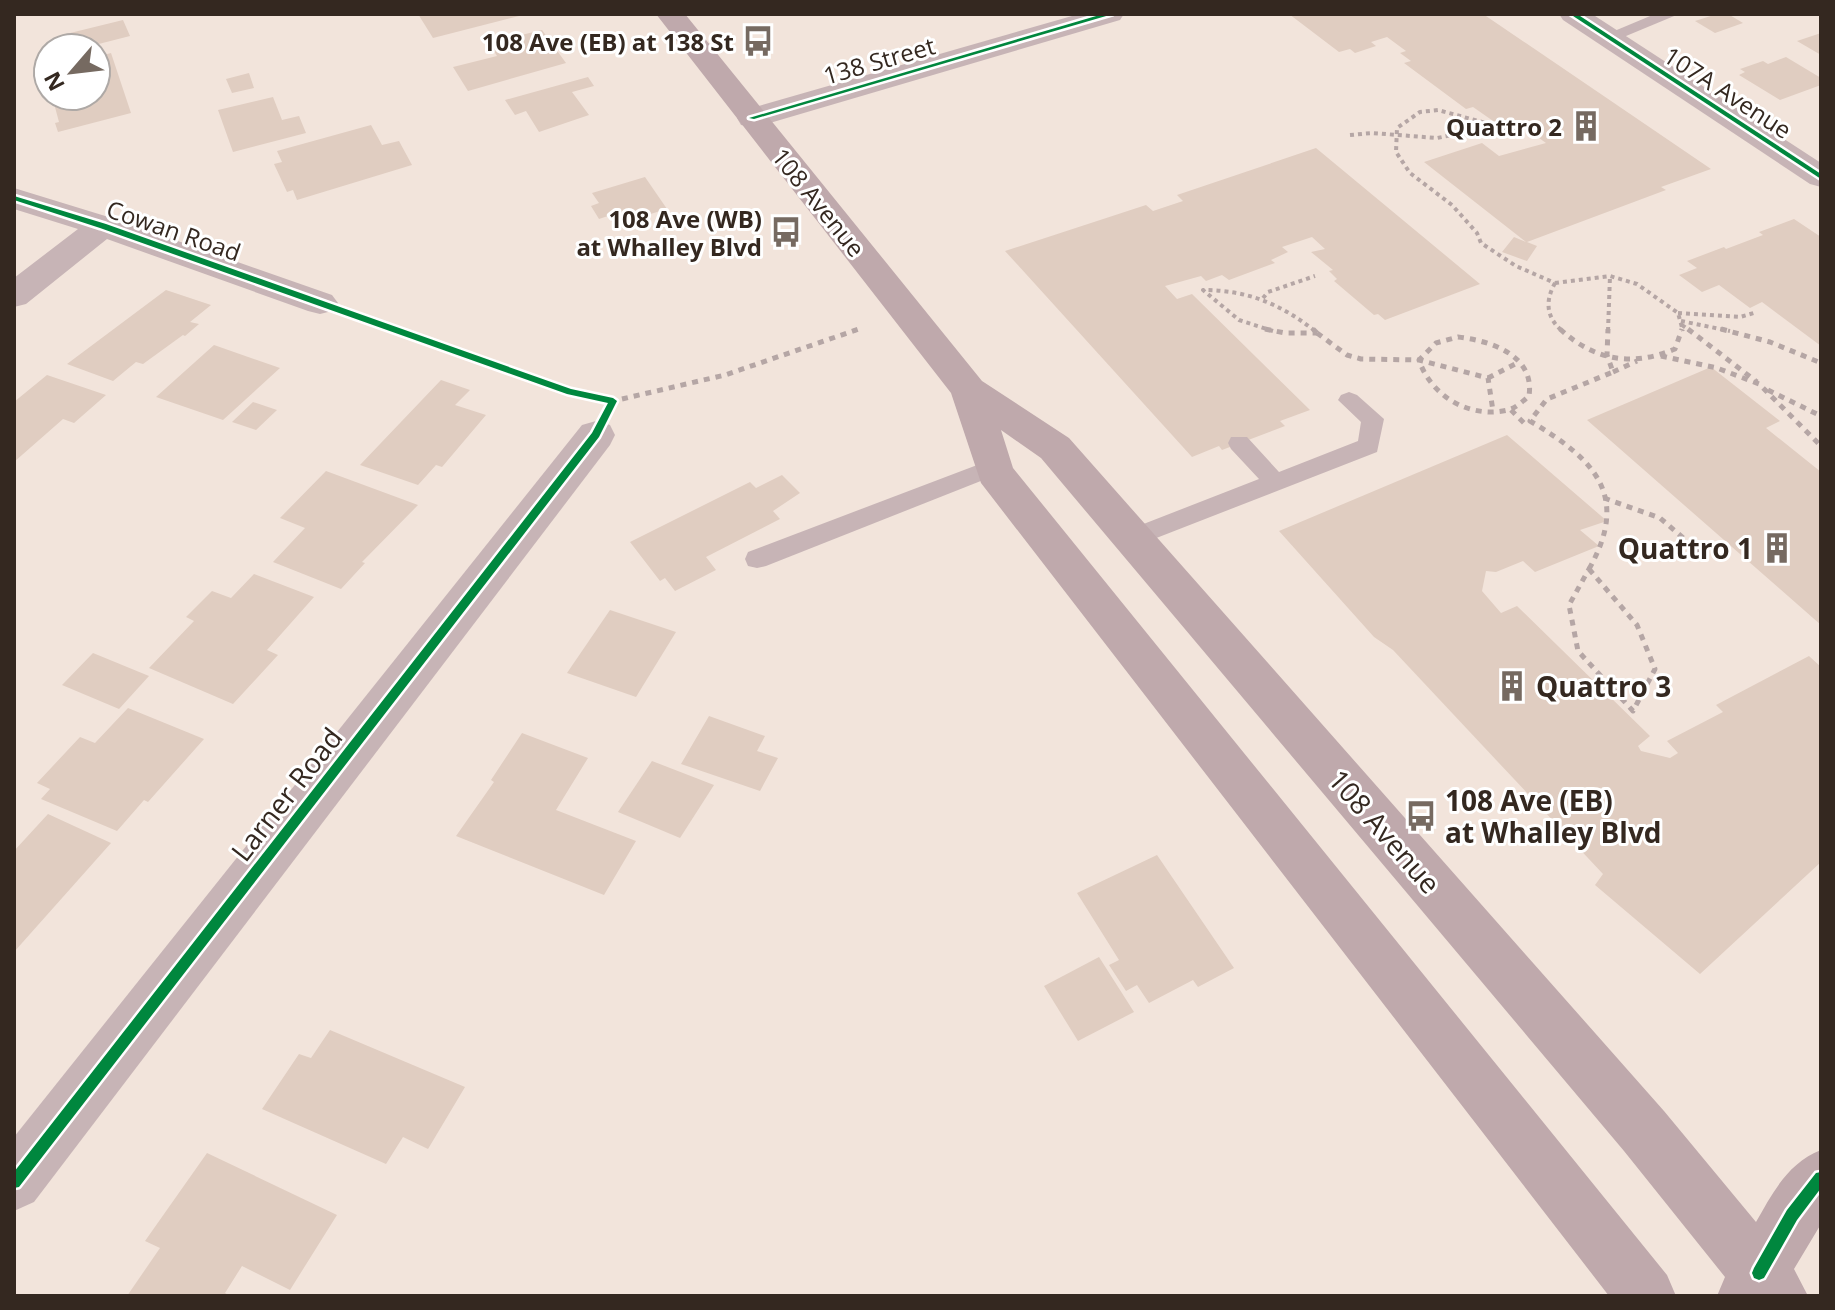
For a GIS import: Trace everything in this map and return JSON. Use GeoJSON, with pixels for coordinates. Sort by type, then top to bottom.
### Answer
{"type":"FeatureCollection","features":[{"type":"Feature","properties":{"kind":"main road","name":"108 Avenue"},"geometry":{"type":"LineString","coordinates":[[670,14],[969,390],[1055,448],[1634,1119],[1761,1288]]}},
{"type":"Feature","properties":{"kind":"main road","name":"108 Avenue"},"geometry":{"type":"LineString","coordinates":[[969,390],[993,467],[1646,1296]]}},
{"type":"Feature","properties":{"kind":"main road"},"geometry":{"type":"LineString","coordinates":[[1761,1288],[1792,1215],[1821,1178]]}},
{"type":"Feature","properties":{"kind":"street","name":"107A Avenue"},"geometry":{"type":"LineString","coordinates":[[1573,14],[1818,172]]}},
{"type":"Feature","properties":{"kind":"street","name":"138 Street"},"geometry":{"type":"LineString","coordinates":[[752,118],[1101,15]]}},
{"type":"Feature","properties":{"kind":"street","name":"Cowan Road"},"geometry":{"type":"LineString","coordinates":[[14,198],[103,226],[320,303]]}},
{"type":"Feature","properties":{"kind":"street"},"geometry":{"type":"LineString","coordinates":[[14,296],[103,226]]}},
{"type":"Feature","properties":{"kind":"street","name":"Larner Road"},"geometry":{"type":"LineString","coordinates":[[14,1182],[605,418]]}},
{"type":"Feature","properties":{"kind":"lane"},"geometry":{"type":"LineString","coordinates":[[1608,37],[1671,14]]}},
{"type":"Feature","properties":{"kind":"lane"},"geometry":{"type":"LineString","coordinates":[[1132,538],[1369,446],[1373,419],[1349,400]]}},
{"type":"Feature","properties":{"kind":"lane"},"geometry":{"type":"LineString","coordinates":[[1239,443],[1275,482]]}},
{"type":"Feature","properties":{"kind":"lane"},"geometry":{"type":"LineString","coordinates":[[757,559],[993,467]]}},
{"type":"Feature","properties":{"kind":"path"},"geometry":{"type":"LineString","coordinates":[[1515,131],[1438,110],[1420,112],[1397,128],[1396,152],[1410,173],[1452,205],[1477,233],[1481,243],[1516,266],[1555,283],[1610,276],[1637,284],[1678,313],[1740,317],[1757,312]]}},
{"type":"Feature","properties":{"kind":"path"},"geometry":{"type":"LineString","coordinates":[[1350,135],[1372,133],[1437,138],[1499,126]]}},
{"type":"Feature","properties":{"kind":"path"},"geometry":{"type":"LineString","coordinates":[[1263,298],[1268,292],[1315,276]]}},
{"type":"Feature","properties":{"kind":"path"},"geometry":{"type":"LineString","coordinates":[[1610,276],[1607,355],[1613,372]]}},
{"type":"Feature","properties":{"kind":"path"},"geometry":{"type":"LineString","coordinates":[[1555,283],[1547,298],[1552,322],[1580,347],[1623,360],[1642,359],[1675,349],[1683,332],[1678,313]]}},
{"type":"Feature","properties":{"kind":"path"},"geometry":{"type":"LineString","coordinates":[[1317,333],[1299,335],[1248,324],[1225,313],[1203,290],[1225,289],[1263,298],[1301,319],[1347,355],[1361,359],[1419,360],[1488,378],[1519,362]]}},
{"type":"Feature","properties":{"kind":"path"},"geometry":{"type":"LineString","coordinates":[[1680,323],[1749,335],[1800,352],[1821,363]]}},
{"type":"Feature","properties":{"kind":"path"},"geometry":{"type":"LineString","coordinates":[[1680,323],[1766,388],[1801,429],[1821,446]]}},
{"type":"Feature","properties":{"kind":"path"},"geometry":{"type":"LineString","coordinates":[[605,418],[860,329]]}},
{"type":"Feature","properties":{"kind":"path"},"geometry":{"type":"LineString","coordinates":[[1472,336],[1507,351],[1531,376],[1532,391],[1524,403],[1511,410],[1458,406],[1426,383],[1419,360],[1432,347],[1451,338],[1472,336]]}},
{"type":"Feature","properties":{"kind":"path"},"geometry":{"type":"LineString","coordinates":[[1660,355],[1707,363],[1821,416]]}},
{"type":"Feature","properties":{"kind":"path"},"geometry":{"type":"LineString","coordinates":[[1511,410],[1524,423],[1530,421],[1547,399],[1642,359]]}},
{"type":"Feature","properties":{"kind":"path"},"geometry":{"type":"LineString","coordinates":[[1488,378],[1493,411]]}},
{"type":"Feature","properties":{"kind":"path"},"geometry":{"type":"LineString","coordinates":[[1530,421],[1567,443],[1601,480],[1608,521],[1603,544],[1589,569],[1569,605],[1578,651],[1633,711],[1655,669],[1637,625],[1589,569]]}},
{"type":"Feature","properties":{"kind":"path"},"geometry":{"type":"LineString","coordinates":[[1603,497],[1660,518],[1703,555]]}},
{"type":"Feature","properties":{"kind":"building"},"geometry":{"type":"Polygon","coordinates":[[[418,14],[523,14],[523,15],[433,38],[418,14]]]}},
{"type":"Feature","properties":{"kind":"building","name":"Quattro 2"},"geometry":{"type":"Polygon","coordinates":[[[1289,14],[1483,14],[1711,169],[1661,187],[1666,190],[1527,242],[1537,246],[1527,261],[1502,252],[1514,237],[1526,242],[1424,162],[1482,143],[1499,156],[1546,143],[1521,125],[1511,128],[1502,121],[1496,123],[1473,107],[1466,109],[1404,63],[1411,61],[1400,53],[1406,51],[1387,37],[1371,42],[1376,46],[1355,53],[1350,49],[1339,52],[1289,14]]]}},
{"type":"Feature","properties":{"kind":"building"},"geometry":{"type":"Polygon","coordinates":[[[1728,14],[1743,23],[1715,33],[1695,21],[1728,14]]]}},
{"type":"Feature","properties":{"kind":"building"},"geometry":{"type":"Polygon","coordinates":[[[123,20],[130,36],[112,41],[112,32],[74,32],[123,20]]]}},
{"type":"Feature","properties":{"kind":"building"},"geometry":{"type":"Polygon","coordinates":[[[542,30],[566,63],[468,91],[453,67],[497,56],[489,43],[542,30]]]}},
{"type":"Feature","properties":{"kind":"building"},"geometry":{"type":"Polygon","coordinates":[[[1821,33],[1821,55],[1797,41],[1821,33]]]}},
{"type":"Feature","properties":{"kind":"building"},"geometry":{"type":"Polygon","coordinates":[[[112,56],[131,113],[58,132],[55,123],[59,122],[56,112],[112,112],[112,56]]]}},
{"type":"Feature","properties":{"kind":"building"},"geometry":{"type":"Polygon","coordinates":[[[1786,57],[1821,78],[1821,85],[1780,100],[1739,75],[1745,72],[1740,69],[1786,57]]]}},
{"type":"Feature","properties":{"kind":"building"},"geometry":{"type":"Polygon","coordinates":[[[249,73],[254,88],[232,93],[226,79],[249,73]]]}},
{"type":"Feature","properties":{"kind":"building"},"geometry":{"type":"Polygon","coordinates":[[[588,77],[594,86],[572,92],[589,115],[539,132],[526,111],[515,115],[505,100],[588,77]]]}},
{"type":"Feature","properties":{"kind":"building"},"geometry":{"type":"Polygon","coordinates":[[[273,97],[282,120],[299,116],[306,133],[233,152],[218,110],[273,97]]]}},
{"type":"Feature","properties":{"kind":"building"},"geometry":{"type":"Polygon","coordinates":[[[371,125],[382,145],[399,141],[412,165],[297,200],[293,190],[287,192],[274,164],[282,162],[277,151],[371,125]]]}},
{"type":"Feature","properties":{"kind":"building"},"geometry":{"type":"Polygon","coordinates":[[[1316,148],[1480,284],[1385,320],[1378,314],[1374,315],[1334,281],[1337,279],[1329,271],[1333,270],[1311,252],[1325,249],[1312,237],[1282,247],[1288,252],[1271,260],[1275,263],[1229,280],[1222,275],[1206,281],[1201,276],[1165,286],[1177,299],[1192,294],[1310,410],[1280,421],[1285,426],[1222,450],[1219,446],[1192,457],[1005,251],[1146,205],[1153,211],[1183,201],[1177,195],[1316,148]]]}},
{"type":"Feature","properties":{"kind":"building"},"geometry":{"type":"Polygon","coordinates":[[[645,177],[667,209],[614,225],[608,216],[599,219],[591,206],[599,203],[592,193],[645,177]]]}},
{"type":"Feature","properties":{"kind":"building"},"geometry":{"type":"Polygon","coordinates":[[[1794,219],[1821,237],[1821,346],[1762,302],[1750,308],[1719,285],[1702,292],[1679,275],[1697,268],[1687,261],[1763,235],[1759,232],[1794,219]]]}},
{"type":"Feature","properties":{"kind":"building"},"geometry":{"type":"Polygon","coordinates":[[[166,290],[211,305],[190,322],[199,324],[185,336],[143,364],[136,362],[113,381],[67,364],[166,290]]]}},
{"type":"Feature","properties":{"kind":"building"},"geometry":{"type":"Polygon","coordinates":[[[214,345],[280,368],[223,420],[156,397],[214,345]]]}},
{"type":"Feature","properties":{"kind":"building","name":"Quattro 1"},"geometry":{"type":"Polygon","coordinates":[[[1711,367],[1780,421],[1766,428],[1821,472],[1821,625],[1587,420],[1711,367]]]}},
{"type":"Feature","properties":{"kind":"building"},"geometry":{"type":"Polygon","coordinates":[[[47,375],[106,395],[74,423],[63,419],[14,462],[14,402],[47,375]]]}},
{"type":"Feature","properties":{"kind":"building"},"geometry":{"type":"Polygon","coordinates":[[[441,380],[470,390],[455,405],[486,415],[442,467],[436,465],[418,485],[360,465],[441,380]]]}},
{"type":"Feature","properties":{"kind":"building"},"geometry":{"type":"Polygon","coordinates":[[[253,402],[277,410],[256,430],[232,422],[253,402]]]}},
{"type":"Feature","properties":{"kind":"building","name":"Quattro 3"},"geometry":{"type":"Polygon","coordinates":[[[1507,435],[1607,521],[1580,530],[1599,546],[1535,572],[1523,561],[1496,572],[1486,571],[1482,591],[1501,613],[1517,606],[1650,736],[1638,746],[1641,751],[1670,758],[1678,753],[1667,741],[1723,712],[1716,705],[1809,656],[1821,667],[1821,862],[1700,974],[1595,885],[1603,874],[1393,650],[1374,637],[1279,531],[1507,435]]]}},
{"type":"Feature","properties":{"kind":"building"},"geometry":{"type":"Polygon","coordinates":[[[326,471],[418,505],[362,562],[365,563],[341,589],[273,562],[305,528],[280,518],[326,471]]]}},
{"type":"Feature","properties":{"kind":"building"},"geometry":{"type":"Polygon","coordinates":[[[782,475],[800,493],[773,511],[780,519],[706,557],[716,570],[675,591],[665,578],[660,581],[630,542],[750,482],[756,488],[782,475]]]}},
{"type":"Feature","properties":{"kind":"building"},"geometry":{"type":"Polygon","coordinates":[[[254,574],[314,597],[267,650],[278,655],[233,704],[149,668],[194,621],[186,617],[212,591],[231,598],[254,574]]]}},
{"type":"Feature","properties":{"kind":"building"},"geometry":{"type":"Polygon","coordinates":[[[610,610],[676,632],[636,697],[567,673],[610,610]]]}},
{"type":"Feature","properties":{"kind":"building"},"geometry":{"type":"Polygon","coordinates":[[[93,653],[149,676],[119,709],[62,685],[93,653]]]}},
{"type":"Feature","properties":{"kind":"building"},"geometry":{"type":"Polygon","coordinates":[[[128,708],[204,739],[148,802],[144,800],[117,831],[41,799],[50,789],[37,783],[80,737],[95,743],[128,708]]]}},
{"type":"Feature","properties":{"kind":"building"},"geometry":{"type":"Polygon","coordinates":[[[709,716],[765,736],[757,751],[778,758],[760,791],[681,764],[709,716]]]}},
{"type":"Feature","properties":{"kind":"building"},"geometry":{"type":"Polygon","coordinates":[[[522,733],[588,758],[556,810],[636,841],[604,895],[456,836],[494,782],[491,780],[522,733]]]}},
{"type":"Feature","properties":{"kind":"building"},"geometry":{"type":"Polygon","coordinates":[[[652,761],[714,785],[680,838],[618,812],[652,761]]]}},
{"type":"Feature","properties":{"kind":"building"},"geometry":{"type":"Polygon","coordinates":[[[48,814],[111,843],[14,952],[14,851],[48,814]]]}},
{"type":"Feature","properties":{"kind":"building"},"geometry":{"type":"Polygon","coordinates":[[[1157,855],[1234,968],[1198,987],[1193,980],[1149,1003],[1137,985],[1126,991],[1109,965],[1119,960],[1077,893],[1157,855]]]}},
{"type":"Feature","properties":{"kind":"building"},"geometry":{"type":"Polygon","coordinates":[[[1099,957],[1134,1012],[1078,1041],[1044,986],[1099,957]]]}},
{"type":"Feature","properties":{"kind":"building"},"geometry":{"type":"Polygon","coordinates":[[[330,1030],[465,1087],[428,1149],[403,1137],[386,1164],[262,1109],[299,1054],[311,1058],[330,1030]]]}},
{"type":"Feature","properties":{"kind":"building"},"geometry":{"type":"Polygon","coordinates":[[[207,1153],[337,1215],[290,1290],[242,1266],[225,1293],[230,1296],[127,1296],[160,1248],[145,1241],[207,1153]]]}},
{"type":"Feature","properties":{"kind":"cycle path"},"geometry":{"type":"LineString","coordinates":[[752,118],[1110,14]]}},
{"type":"Feature","properties":{"kind":"cycle path"},"geometry":{"type":"LineString","coordinates":[[1573,14],[1821,177]]}},
{"type":"Feature","properties":{"kind":"cycle path"},"geometry":{"type":"LineString","coordinates":[[14,198],[103,226],[570,392],[613,401],[596,435],[14,1182]]}},
{"type":"Feature","properties":{"kind":"cycle path"},"geometry":{"type":"LineString","coordinates":[[1759,1273],[1792,1215],[1821,1178]]}},
{"type":"Feature","properties":{"kind":"place","name":"108 Ave (EB) at 138 St"},"geometry":{"type":"Point","coordinates":[758,41]}},
{"type":"Feature","properties":{"kind":"place","name":"Quattro 2"},"geometry":{"type":"Point","coordinates":[1586,126]}},
{"type":"Feature","properties":{"kind":"place","name":"108 Ave (WB) at Whalley Blvd"},"geometry":{"type":"Point","coordinates":[786,232]}},
{"type":"Feature","properties":{"kind":"place","name":"Quattro 1"},"geometry":{"type":"Point","coordinates":[1777,548]}},
{"type":"Feature","properties":{"kind":"place","name":"Quattro 3"},"geometry":{"type":"Point","coordinates":[1512,686]}},
{"type":"Feature","properties":{"kind":"place","name":"108 Ave (EB) at Whalley Blvd"},"geometry":{"type":"Point","coordinates":[1421,816]}}]}
